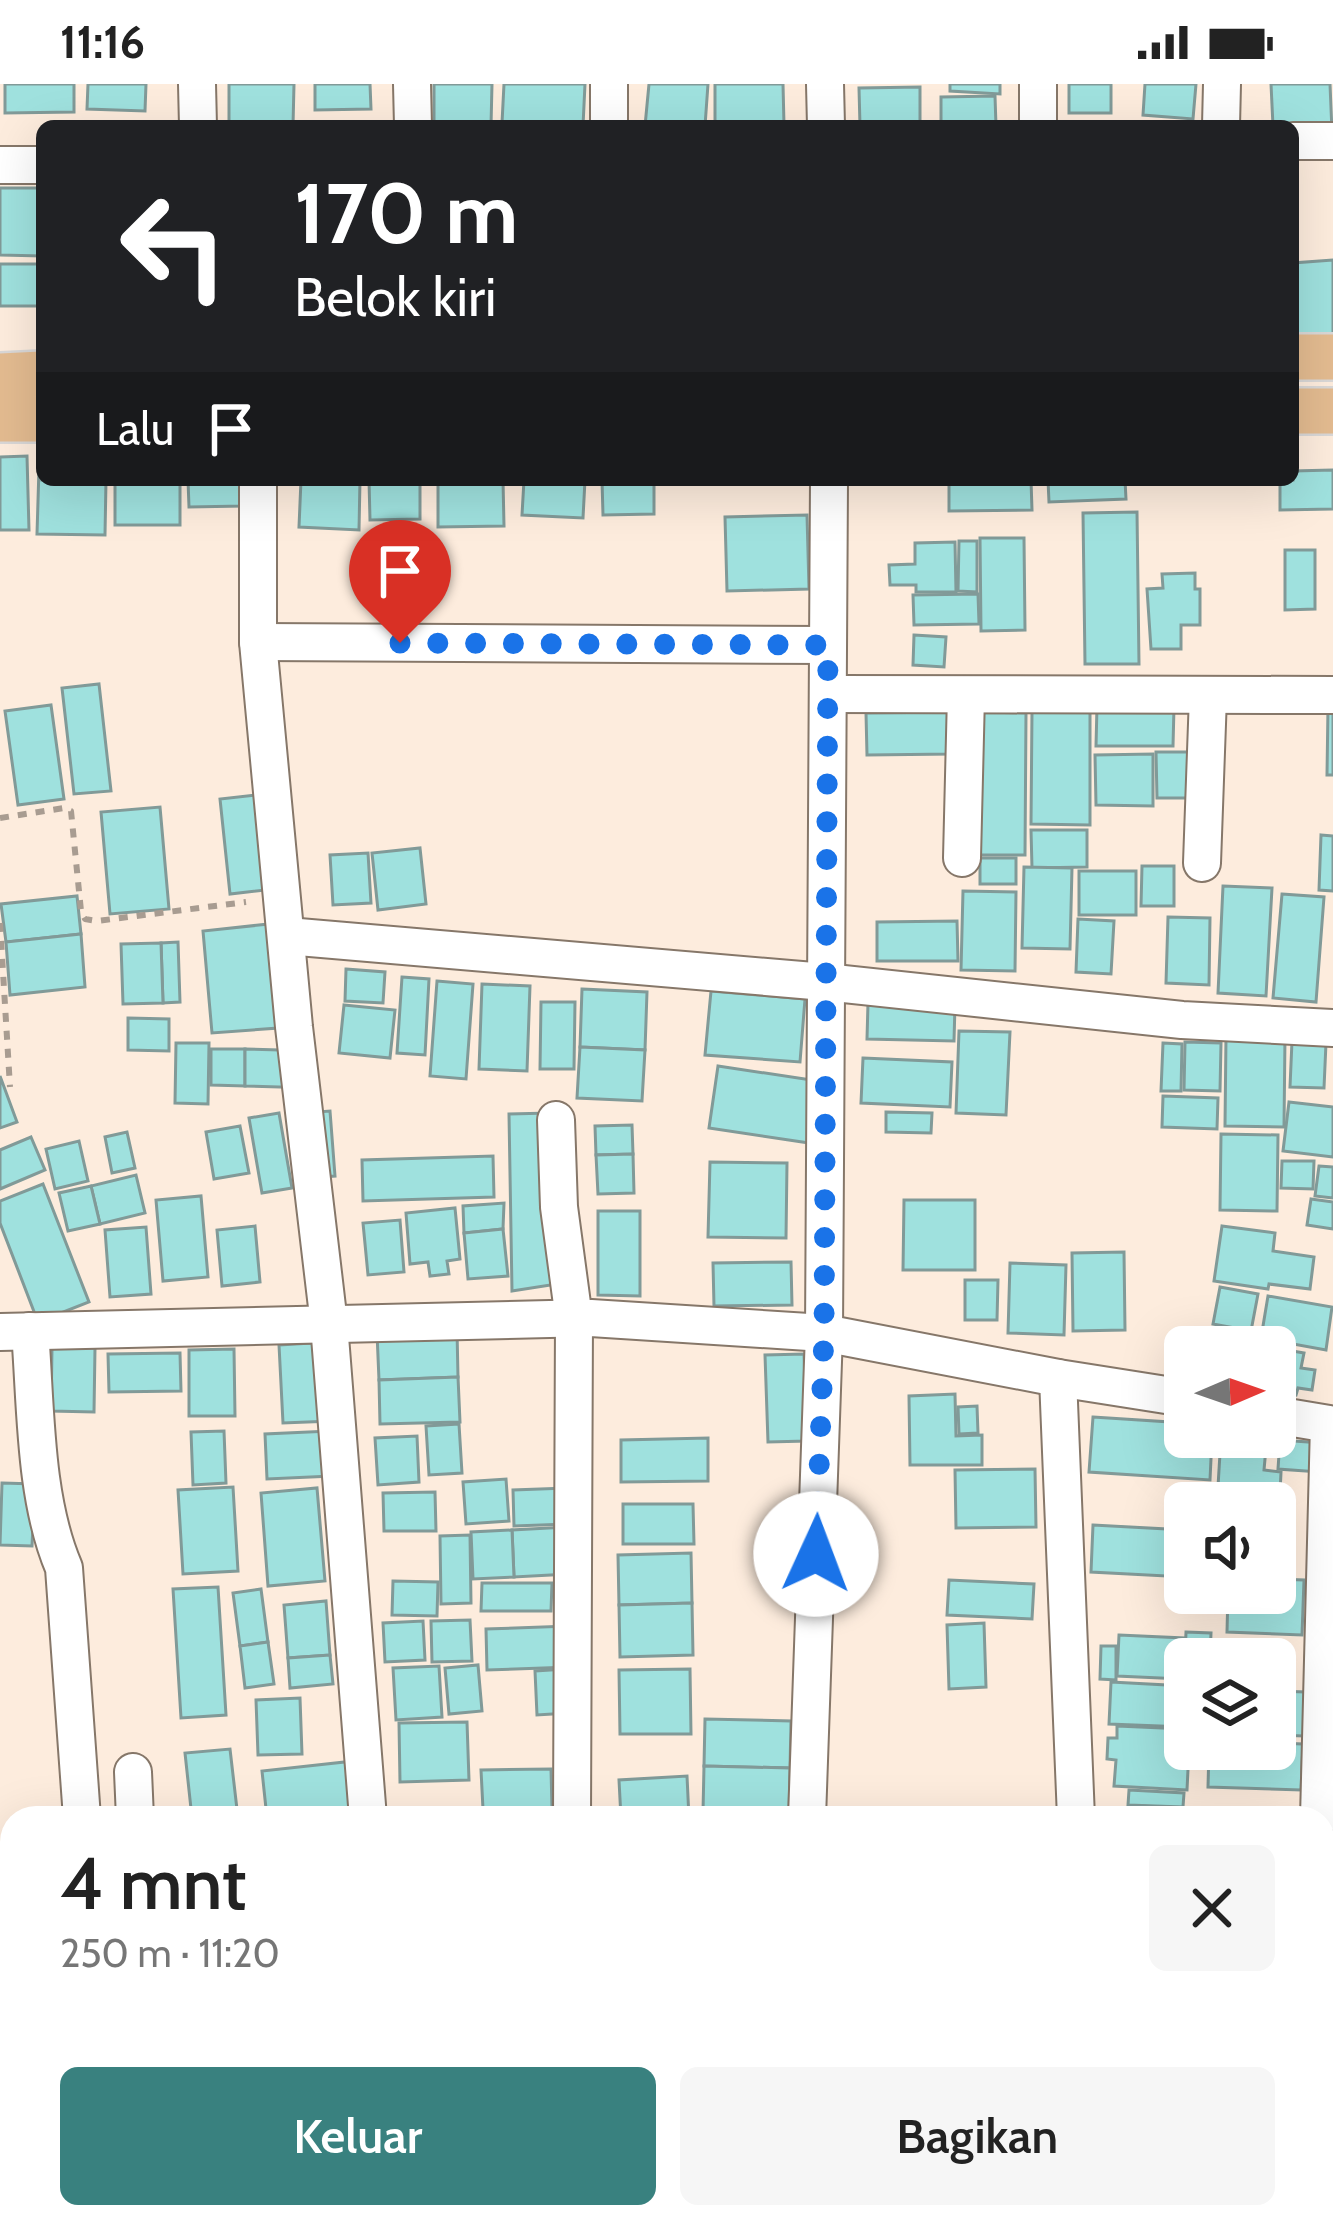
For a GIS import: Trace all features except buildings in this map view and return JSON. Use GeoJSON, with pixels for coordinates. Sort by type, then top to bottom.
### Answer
{"type":"FeatureCollection","features":[{"type":"Feature","properties":{"kind":"main road"},"geometry":{"type":"LineString","coordinates":[[1299,357],[1333,357]]}},
{"type":"Feature","properties":{"kind":"main road"},"geometry":{"type":"LineString","coordinates":[[0,376],[36,374]]}},
{"type":"Feature","properties":{"kind":"main road"},"geometry":{"type":"LineString","coordinates":[[1299,411],[1333,411]]}},
{"type":"Feature","properties":{"kind":"main road"},"geometry":{"type":"LineString","coordinates":[[0,419],[36,419]]}},
{"type":"Feature","properties":{"kind":"street"},"geometry":{"type":"LineString","coordinates":[[196,84],[198,120]]}},
{"type":"Feature","properties":{"kind":"street"},"geometry":{"type":"LineString","coordinates":[[412,84],[413,120]]}},
{"type":"Feature","properties":{"kind":"street"},"geometry":{"type":"LineString","coordinates":[[609,84],[609,120]]}},
{"type":"Feature","properties":{"kind":"street"},"geometry":{"type":"LineString","coordinates":[[825,84],[826,120]]}},
{"type":"Feature","properties":{"kind":"street"},"geometry":{"type":"LineString","coordinates":[[1038,84],[1038,120]]}},
{"type":"Feature","properties":{"kind":"street"},"geometry":{"type":"LineString","coordinates":[[1221,120],[1222,84]]}},
{"type":"Feature","properties":{"kind":"street"},"geometry":{"type":"LineString","coordinates":[[1299,141],[1333,140]]}},
{"type":"Feature","properties":{"kind":"street"},"geometry":{"type":"LineString","coordinates":[[0,165],[36,165]]}},
{"type":"Feature","properties":{"kind":"street"},"geometry":{"type":"LineString","coordinates":[[258,486],[258,642],[294,1027],[329,1324],[367,1806]]}},
{"type":"Feature","properties":{"kind":"street"},"geometry":{"type":"LineString","coordinates":[[807,1806],[824,1333],[829,486]]}},
{"type":"Feature","properties":{"kind":"street"},"geometry":{"type":"LineString","coordinates":[[258,642],[828,645]]}},
{"type":"Feature","properties":{"kind":"street"},"geometry":{"type":"LineString","coordinates":[[829,694],[1333,695]]}},
{"type":"Feature","properties":{"kind":"street"},"geometry":{"type":"LineString","coordinates":[[962,858],[966,695]]}},
{"type":"Feature","properties":{"kind":"street"},"geometry":{"type":"LineString","coordinates":[[1202,863],[1208,696]]}},
{"type":"Feature","properties":{"kind":"street"},"geometry":{"type":"LineString","coordinates":[[287,936],[825,982],[1182,1020],[1333,1028]]}},
{"type":"Feature","properties":{"kind":"street"},"geometry":{"type":"LineString","coordinates":[[556,1120],[559,1207],[574,1319],[572,1806]]}},
{"type":"Feature","properties":{"kind":"street"},"geometry":{"type":"LineString","coordinates":[[81,1806],[64,1568],[45,1510],[15,1332],[574,1319],[824,1333],[1164,1395]]}},
{"type":"Feature","properties":{"kind":"street"},"geometry":{"type":"LineString","coordinates":[[1058,1378],[1076,1806]]}},
{"type":"Feature","properties":{"kind":"street"},"geometry":{"type":"LineString","coordinates":[[1296,1412],[1331,1410],[1318,1806]]}},
{"type":"Feature","properties":{"kind":"street"},"geometry":{"type":"LineString","coordinates":[[133,1772],[134,1806]]}},
{"type":"Feature","properties":{"kind":"path"},"geometry":{"type":"LineString","coordinates":[[0,818],[64,808],[71,811],[85,919],[281,897]]}},
{"type":"Feature","properties":{"kind":"path"},"geometry":{"type":"LineString","coordinates":[[0,922],[10,1087]]}},
{"type":"Feature","properties":{"kind":"route"},"geometry":{"type":"LineString","coordinates":[[400,643],[828,645],[824,1333],[816,1554]]}}]}
